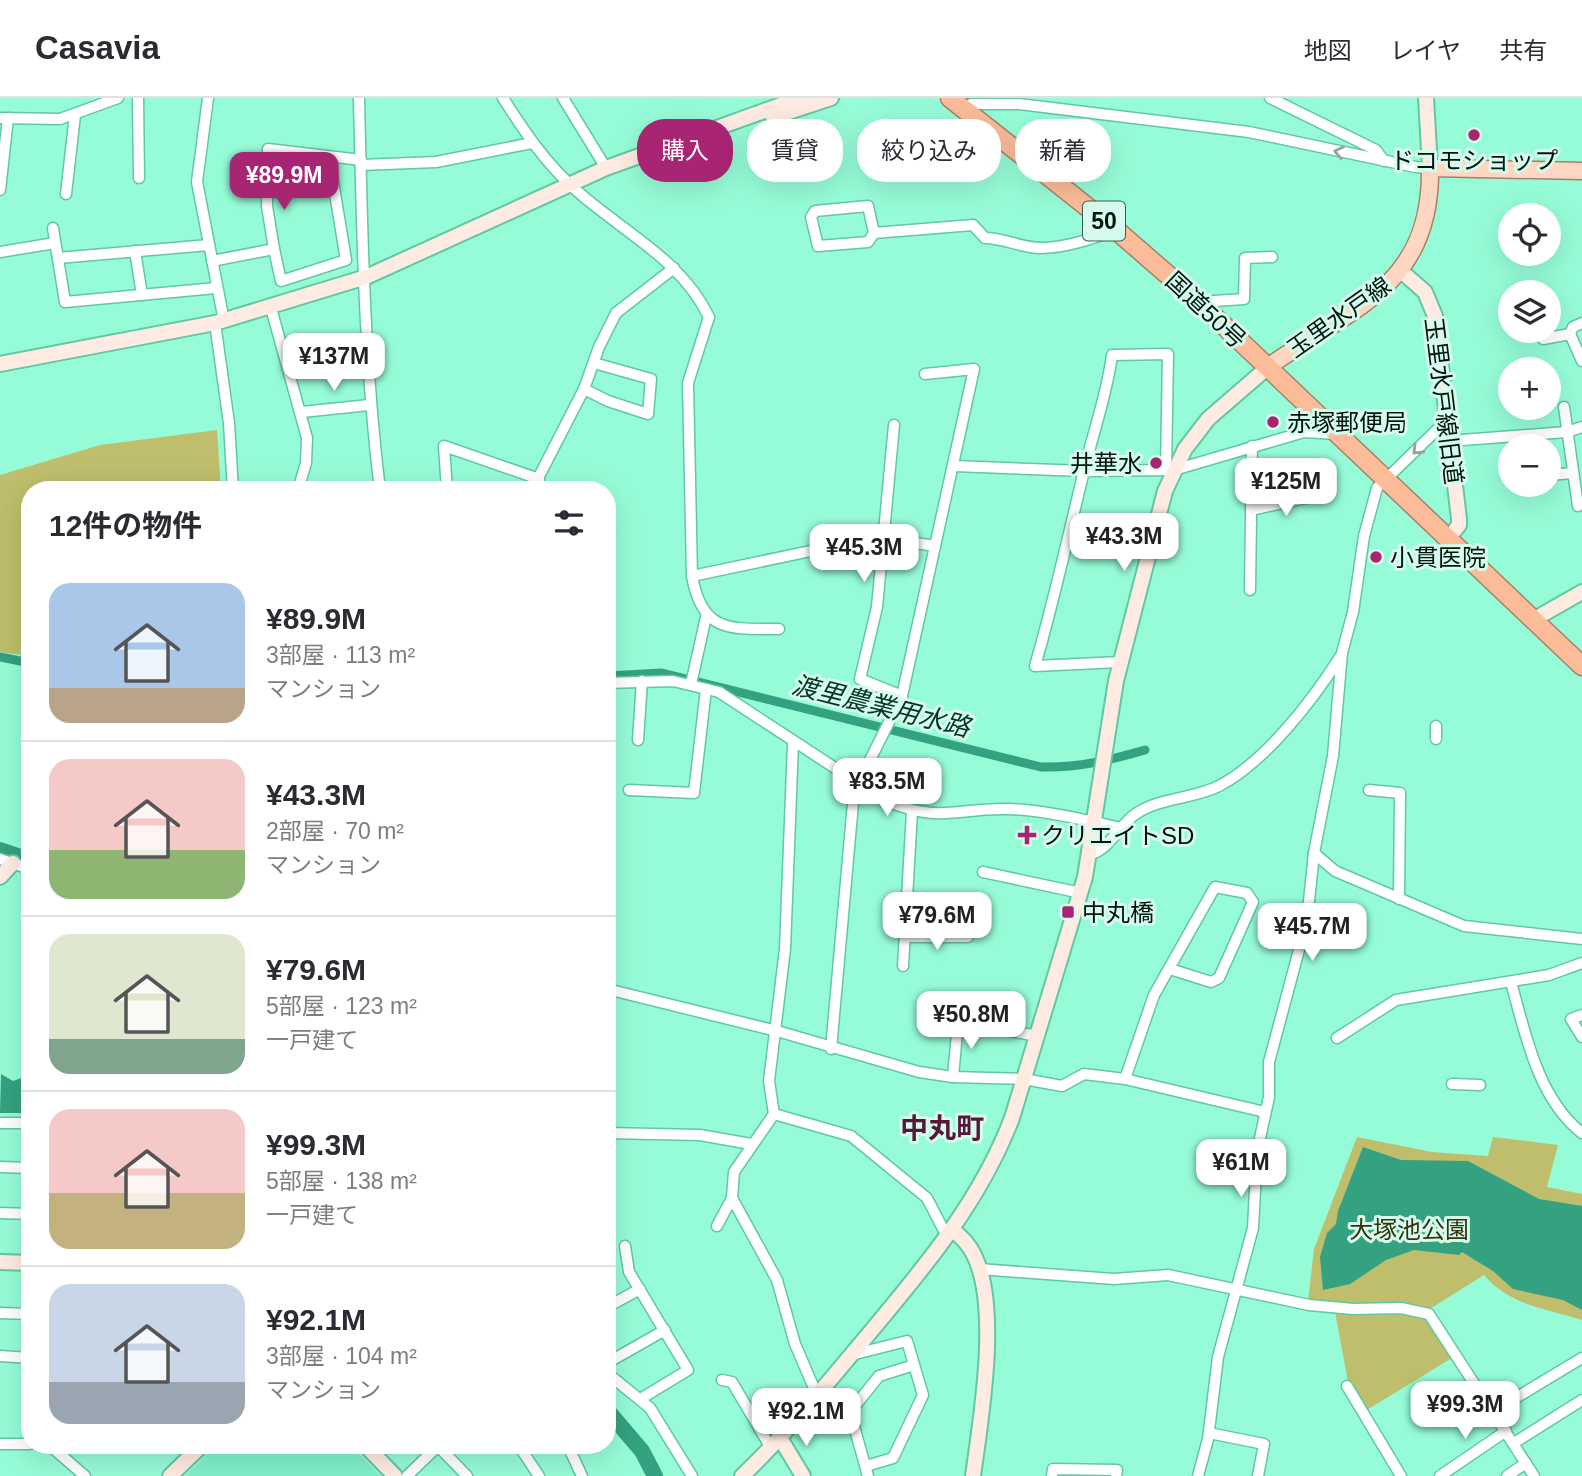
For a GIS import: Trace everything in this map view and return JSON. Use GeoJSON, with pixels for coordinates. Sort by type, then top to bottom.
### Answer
{"type":"FeatureCollection","features":[{"type":"Feature","properties":{"kind":"highway","name":"国道50号"},"geometry":{"type":"LineString","coordinates":[[950,98],[1115,229],[1199,302],[1448,539]]}},
{"type":"Feature","properties":{"kind":"highway","name":"50"},"geometry":{"type":"LineString","coordinates":[[1448,539],[1582,666]]}},
{"type":"Feature","properties":{"kind":"main road"},"geometry":{"type":"LineString","coordinates":[[1430,168],[1457,166],[1582,171]]}},
{"type":"Feature","properties":{"kind":"main road","name":"玉里水戸線"},"geometry":{"type":"LineString","coordinates":[[1268,367],[1372,299],[1401,271],[1422,231],[1430,190],[1430,168]]}},
{"type":"Feature","properties":{"kind":"street"},"geometry":{"type":"LineString","coordinates":[[0,190],[4,118],[60,118],[118,98]]}},
{"type":"Feature","properties":{"kind":"street"},"geometry":{"type":"LineString","coordinates":[[138,98],[139,178]]}},
{"type":"Feature","properties":{"kind":"street"},"geometry":{"type":"LineString","coordinates":[[208,98],[197,182],[216,288],[232,481]]}},
{"type":"Feature","properties":{"kind":"street"},"geometry":{"type":"LineString","coordinates":[[359,98],[366,276],[365,334],[369,405],[379,481]]}},
{"type":"Feature","properties":{"kind":"street"},"geometry":{"type":"LineString","coordinates":[[503,98],[532,143],[569,184],[674,268],[701,301],[709,317],[688,383],[692,576],[696,600],[706,617],[730,628],[779,629]]}},
{"type":"Feature","properties":{"kind":"street"},"geometry":{"type":"LineString","coordinates":[[563,98],[606,168]]}},
{"type":"Feature","properties":{"kind":"street"},"geometry":{"type":"LineString","coordinates":[[0,364],[219,322],[366,276],[606,168],[800,98]]}},
{"type":"Feature","properties":{"kind":"street"},"geometry":{"type":"LineString","coordinates":[[749,118],[780,116],[831,98]]}},
{"type":"Feature","properties":{"kind":"street"},"geometry":{"type":"LineString","coordinates":[[1270,98],[1376,150],[1384,161]]}},
{"type":"Feature","properties":{"kind":"street"},"geometry":{"type":"LineString","coordinates":[[965,111],[971,104],[1020,104],[1248,132],[1430,168],[1426,98]]}},
{"type":"Feature","properties":{"kind":"street"},"geometry":{"type":"LineString","coordinates":[[66,194],[75,115]]}},
{"type":"Feature","properties":{"kind":"street"},"geometry":{"type":"LineString","coordinates":[[329,157],[346,260],[281,281],[267,206],[268,149],[329,157],[361,162],[436,162],[532,143]]}},
{"type":"Feature","properties":{"kind":"street"},"geometry":{"type":"LineString","coordinates":[[868,206],[874,233],[868,242],[818,246],[811,217],[816,211],[868,206]]}},
{"type":"Feature","properties":{"kind":"street"},"geometry":{"type":"LineString","coordinates":[[874,233],[973,225],[985,238],[1000,238],[1039,248],[1103,235],[1115,229]]}},
{"type":"Feature","properties":{"kind":"street"},"geometry":{"type":"LineString","coordinates":[[53,228],[65,302],[216,288]]}},
{"type":"Feature","properties":{"kind":"street"},"geometry":{"type":"LineString","coordinates":[[0,252],[55,243]]}},
{"type":"Feature","properties":{"kind":"street"},"geometry":{"type":"LineString","coordinates":[[58,258],[209,244]]}},
{"type":"Feature","properties":{"kind":"street"},"geometry":{"type":"LineString","coordinates":[[212,261],[274,249]]}},
{"type":"Feature","properties":{"kind":"street"},"geometry":{"type":"LineString","coordinates":[[135,251],[142,295]]}},
{"type":"Feature","properties":{"kind":"street"},"geometry":{"type":"LineString","coordinates":[[1199,302],[1244,299],[1245,258],[1272,257]]}},
{"type":"Feature","properties":{"kind":"street"},"geometry":{"type":"LineString","coordinates":[[446,481],[444,446],[540,479],[584,389],[616,313],[674,268]]}},
{"type":"Feature","properties":{"kind":"street","name":"玉里水戸線旧道"},"geometry":{"type":"LineString","coordinates":[[1401,271],[1425,292],[1435,316],[1459,519],[1448,539]]}},
{"type":"Feature","properties":{"kind":"street"},"geometry":{"type":"LineString","coordinates":[[271,307],[302,412],[308,449],[300,481]]}},
{"type":"Feature","properties":{"kind":"street"},"geometry":{"type":"LineString","coordinates":[[1582,323],[1573,327],[1570,334],[1582,360]]}},
{"type":"Feature","properties":{"kind":"street"},"geometry":{"type":"LineString","coordinates":[[1561,336],[1570,334]]}},
{"type":"Feature","properties":{"kind":"street"},"geometry":{"type":"LineString","coordinates":[[742,1476],[821,1391],[951,1232],[999,1150],[1038,1036],[1081,893],[1120,662],[1170,470],[1168,354],[1112,355],[1109,383],[1084,471],[1069,545],[1035,666],[1120,662]]}},
{"type":"Feature","properties":{"kind":"street"},"geometry":{"type":"LineString","coordinates":[[584,389],[608,401],[648,414],[651,379],[594,363]]}},
{"type":"Feature","properties":{"kind":"street"},"geometry":{"type":"LineString","coordinates":[[1170,470],[1208,419],[1268,367]]}},
{"type":"Feature","properties":{"kind":"street"},"geometry":{"type":"LineString","coordinates":[[831,1049],[850,821],[859,782],[902,696],[974,369],[925,374]]}},
{"type":"Feature","properties":{"kind":"street"},"geometry":{"type":"LineString","coordinates":[[302,412],[369,405]]}},
{"type":"Feature","properties":{"kind":"street"},"geometry":{"type":"LineString","coordinates":[[1564,407],[1578,506]]}},
{"type":"Feature","properties":{"kind":"street"},"geometry":{"type":"LineString","coordinates":[[1198,1476],[1209,1433],[1218,1357],[1253,1228],[1257,1152],[1270,1085],[1269,1062],[1303,936],[1314,853],[1332,756],[1342,653],[1353,612],[1364,536],[1377,488],[1447,420]]}},
{"type":"Feature","properties":{"kind":"street"},"geometry":{"type":"LineString","coordinates":[[894,425],[877,607],[860,679],[902,696]]}},
{"type":"Feature","properties":{"kind":"street"},"geometry":{"type":"LineString","coordinates":[[1449,441],[1567,432],[1582,427]]}},
{"type":"Feature","properties":{"kind":"street"},"geometry":{"type":"LineString","coordinates":[[954,466],[1084,471],[1170,470],[1304,432],[1338,434]]}},
{"type":"Feature","properties":{"kind":"street"},"geometry":{"type":"LineString","coordinates":[[1250,590],[1252,446]]}},
{"type":"Feature","properties":{"kind":"street"},"geometry":{"type":"LineString","coordinates":[[1561,474],[1573,473]]}},
{"type":"Feature","properties":{"kind":"street"},"geometry":{"type":"LineString","coordinates":[[1251,510],[1315,496]]}},
{"type":"Feature","properties":{"kind":"street"},"geometry":{"type":"LineString","coordinates":[[692,576],[884,538],[935,546]]}},
{"type":"Feature","properties":{"kind":"street"},"geometry":{"type":"LineString","coordinates":[[1533,620],[1582,592]]}},
{"type":"Feature","properties":{"kind":"street"},"geometry":{"type":"LineString","coordinates":[[691,681],[706,617]]}},
{"type":"Feature","properties":{"kind":"street"},"geometry":{"type":"LineString","coordinates":[[1089,855],[1102,849],[1130,817],[1148,807],[1196,795],[1234,776],[1305,708],[1342,653]]}},
{"type":"Feature","properties":{"kind":"street"},"geometry":{"type":"LineString","coordinates":[[638,740],[642,681]]}},
{"type":"Feature","properties":{"kind":"street"},"geometry":{"type":"LineString","coordinates":[[616,682],[691,681],[727,696],[793,743],[884,800],[912,812],[952,815],[1007,809],[1121,828]]}},
{"type":"Feature","properties":{"kind":"street"},"geometry":{"type":"LineString","coordinates":[[629,790],[694,793],[706,689]]}},
{"type":"Feature","properties":{"kind":"street"},"geometry":{"type":"LineString","coordinates":[[1436,726],[1436,738]]}},
{"type":"Feature","properties":{"kind":"street"},"geometry":{"type":"LineString","coordinates":[[793,743],[788,908],[777,1031],[769,1081],[774,1114],[751,1144],[731,1179],[732,1198],[777,1280],[795,1344],[821,1391],[850,1412],[867,1471],[893,1458],[923,1395],[907,1341],[851,1354]]}},
{"type":"Feature","properties":{"kind":"street"},"geometry":{"type":"LineString","coordinates":[[1369,790],[1400,793],[1399,899]]}},
{"type":"Feature","properties":{"kind":"street"},"geometry":{"type":"LineString","coordinates":[[903,966],[912,812]]}},
{"type":"Feature","properties":{"kind":"street"},"geometry":{"type":"LineString","coordinates":[[1314,853],[1335,871],[1464,926],[1582,939]]}},
{"type":"Feature","properties":{"kind":"street"},"geometry":{"type":"LineString","coordinates":[[0,877],[6,861]]}},
{"type":"Feature","properties":{"kind":"street"},"geometry":{"type":"LineString","coordinates":[[983,872],[1081,893]]}},
{"type":"Feature","properties":{"kind":"street"},"geometry":{"type":"LineString","coordinates":[[1125,1079],[1154,995],[1215,887],[1247,893],[1253,902],[1219,978],[1211,982],[1170,969]]}},
{"type":"Feature","properties":{"kind":"street"},"geometry":{"type":"LineString","coordinates":[[906,936],[968,937]]}},
{"type":"Feature","properties":{"kind":"street"},"geometry":{"type":"LineString","coordinates":[[1338,1038],[1396,1000],[1549,975],[1582,963]]}},
{"type":"Feature","properties":{"kind":"street"},"geometry":{"type":"LineString","coordinates":[[1511,982],[1536,1066],[1567,1122],[1582,1133]]}},
{"type":"Feature","properties":{"kind":"street"},"geometry":{"type":"LineString","coordinates":[[616,991],[777,1031],[831,1049],[919,1072],[953,1077],[1024,1079],[1062,1086],[1084,1074],[1125,1079],[1165,1091],[1265,1112]]}},
{"type":"Feature","properties":{"kind":"street"},"geometry":{"type":"LineString","coordinates":[[1582,1015],[1571,1019],[1582,1037]]}},
{"type":"Feature","properties":{"kind":"street"},"geometry":{"type":"LineString","coordinates":[[953,1077],[958,1022],[1038,1036]]}},
{"type":"Feature","properties":{"kind":"street"},"geometry":{"type":"LineString","coordinates":[[1452,1084],[1480,1085]]}},
{"type":"Feature","properties":{"kind":"street"},"geometry":{"type":"LineString","coordinates":[[774,1114],[851,1136],[928,1198],[943,1229],[969,1246],[979,1269],[987,1319],[973,1476]]}},
{"type":"Feature","properties":{"kind":"street"},"geometry":{"type":"LineString","coordinates":[[0,1123],[21,1123]]}},
{"type":"Feature","properties":{"kind":"street"},"geometry":{"type":"LineString","coordinates":[[616,1133],[700,1135],[751,1144]]}},
{"type":"Feature","properties":{"kind":"street"},"geometry":{"type":"LineString","coordinates":[[0,1167],[21,1168]]}},
{"type":"Feature","properties":{"kind":"street"},"geometry":{"type":"LineString","coordinates":[[717,1226],[732,1198]]}},
{"type":"Feature","properties":{"kind":"street"},"geometry":{"type":"LineString","coordinates":[[0,1213],[21,1214]]}},
{"type":"Feature","properties":{"kind":"street"},"geometry":{"type":"LineString","coordinates":[[625,1246],[628,1272],[688,1370],[642,1398]]}},
{"type":"Feature","properties":{"kind":"street"},"geometry":{"type":"LineString","coordinates":[[0,1262],[21,1263]]}},
{"type":"Feature","properties":{"kind":"street"},"geometry":{"type":"LineString","coordinates":[[979,1269],[1114,1279],[1168,1275],[1237,1292],[1309,1305],[1353,1309],[1401,1308],[1429,1314],[1534,1476]]}},
{"type":"Feature","properties":{"kind":"street"},"geometry":{"type":"LineString","coordinates":[[616,1302],[640,1289]]}},
{"type":"Feature","properties":{"kind":"street"},"geometry":{"type":"LineString","coordinates":[[0,1313],[21,1314]]}},
{"type":"Feature","properties":{"kind":"street"},"geometry":{"type":"LineString","coordinates":[[616,1358],[664,1330]]}},
{"type":"Feature","properties":{"kind":"street"},"geometry":{"type":"LineString","coordinates":[[0,1356],[21,1357]]}},
{"type":"Feature","properties":{"kind":"street"},"geometry":{"type":"LineString","coordinates":[[1493,1411],[1582,1358]]}},
{"type":"Feature","properties":{"kind":"street"},"geometry":{"type":"LineString","coordinates":[[850,1412],[879,1376],[914,1365]]}},
{"type":"Feature","properties":{"kind":"street"},"geometry":{"type":"LineString","coordinates":[[616,1379],[642,1398],[692,1476]]}},
{"type":"Feature","properties":{"kind":"street"},"geometry":{"type":"LineString","coordinates":[[722,1380],[732,1382],[775,1443],[803,1476]]}},
{"type":"Feature","properties":{"kind":"street"},"geometry":{"type":"LineString","coordinates":[[1347,1386],[1401,1476]]}},
{"type":"Feature","properties":{"kind":"street"},"geometry":{"type":"LineString","coordinates":[[1514,1443],[1582,1400]]}},
{"type":"Feature","properties":{"kind":"street"},"geometry":{"type":"LineString","coordinates":[[1440,1476],[1506,1431]]}},
{"type":"Feature","properties":{"kind":"street"},"geometry":{"type":"LineString","coordinates":[[1209,1433],[1264,1444],[1258,1476]]}},
{"type":"Feature","properties":{"kind":"street"},"geometry":{"type":"LineString","coordinates":[[0,1444],[21,1444]]}},
{"type":"Feature","properties":{"kind":"street"},"geometry":{"type":"LineString","coordinates":[[60,1454],[85,1476]]}},
{"type":"Feature","properties":{"kind":"street"},"geometry":{"type":"LineString","coordinates":[[170,1476],[193,1454]]}},
{"type":"Feature","properties":{"kind":"street"},"geometry":{"type":"LineString","coordinates":[[374,1454],[395,1476]]}},
{"type":"Feature","properties":{"kind":"street"},"geometry":{"type":"LineString","coordinates":[[407,1476],[430,1454]]}},
{"type":"Feature","properties":{"kind":"street"},"geometry":{"type":"LineString","coordinates":[[446,1454],[467,1476]]}},
{"type":"Feature","properties":{"kind":"street"},"geometry":{"type":"LineString","coordinates":[[524,1454],[539,1476]]}},
{"type":"Feature","properties":{"kind":"street"},"geometry":{"type":"LineString","coordinates":[[572,1454],[582,1476]]}},
{"type":"Feature","properties":{"kind":"street"},"geometry":{"type":"LineString","coordinates":[[1507,1476],[1526,1463]]}},
{"type":"Feature","properties":{"kind":"street"},"geometry":{"type":"LineString","coordinates":[[1052,1476],[1054,1469],[1117,1470],[1116,1476]]}},
{"type":"Feature","properties":{"kind":"shaded area"},"geometry":{"type":"Polygon","coordinates":[[[1,1074],[13,1081],[21,1078],[21,1113],[0,1113],[1,1074]]]}},
{"type":"Feature","properties":{"kind":"shaded area"},"geometry":{"type":"Polygon","coordinates":[[[1363,1147],[1401,1160],[1468,1161],[1539,1199],[1582,1206],[1582,1310],[1563,1300],[1513,1289],[1493,1271],[1462,1252],[1459,1255],[1414,1250],[1386,1260],[1350,1284],[1323,1290],[1320,1257],[1327,1233],[1336,1224],[1338,1211],[1363,1147]]]}},
{"type":"Feature","properties":{"kind":"shaded area"},"geometry":{"type":"Polygon","coordinates":[[[208,1454],[359,1454],[381,1476],[185,1476],[208,1454]]]}},
{"type":"Feature","properties":{"kind":"green space"},"geometry":{"type":"Polygon","coordinates":[[[217,430],[220,481],[21,481],[21,655],[0,652],[0,475],[100,445],[217,430]]]}},
{"type":"Feature","properties":{"kind":"green space","name":"大塚池公園"},"geometry":{"type":"Polygon","coordinates":[[[1357,1137],[1432,1152],[1488,1156],[1493,1137],[1558,1145],[1547,1187],[1582,1194],[1582,1320],[1517,1300],[1484,1275],[1428,1310],[1424,1316],[1452,1358],[1365,1411],[1348,1382],[1334,1306],[1308,1301],[1314,1249],[1357,1137]]]}},
{"type":"Feature","properties":{"kind":"waterway","name":"渡里農業用水路"},"geometry":{"type":"LineString","coordinates":[[0,657],[21,661]]}},
{"type":"Feature","properties":{"kind":"waterway","name":"渡里農業用水路"},"geometry":{"type":"LineString","coordinates":[[616,676],[662,673],[1041,767],[1094,763],[1145,750]]}},
{"type":"Feature","properties":{"kind":"waterway"},"geometry":{"type":"LineString","coordinates":[[0,850],[21,857]]}},
{"type":"Feature","properties":{"kind":"waterway"},"geometry":{"type":"LineString","coordinates":[[616,1421],[642,1451],[655,1476]]}},
{"type":"Feature","properties":{"kind":"place","name":"ドコモショップ"},"geometry":{"type":"Point","coordinates":[1474,135]}},
{"type":"Feature","properties":{"kind":"place","name":"赤塚郵便局"},"geometry":{"type":"Point","coordinates":[1273,422]}},
{"type":"Feature","properties":{"kind":"place","name":"井華水"},"geometry":{"type":"Point","coordinates":[1156,463]}},
{"type":"Feature","properties":{"kind":"place","name":"小貫医院"},"geometry":{"type":"Point","coordinates":[1376,557]}},
{"type":"Feature","properties":{"kind":"place","name":"クリエイトSD"},"geometry":{"type":"Point","coordinates":[1027,835]}},
{"type":"Feature","properties":{"kind":"place","name":"中丸橋"},"geometry":{"type":"Point","coordinates":[1068,912]}},
{"type":"Feature","properties":{"kind":"district","name":"中丸町"},"geometry":{"type":"Point","coordinates":[942,1128]}}]}
